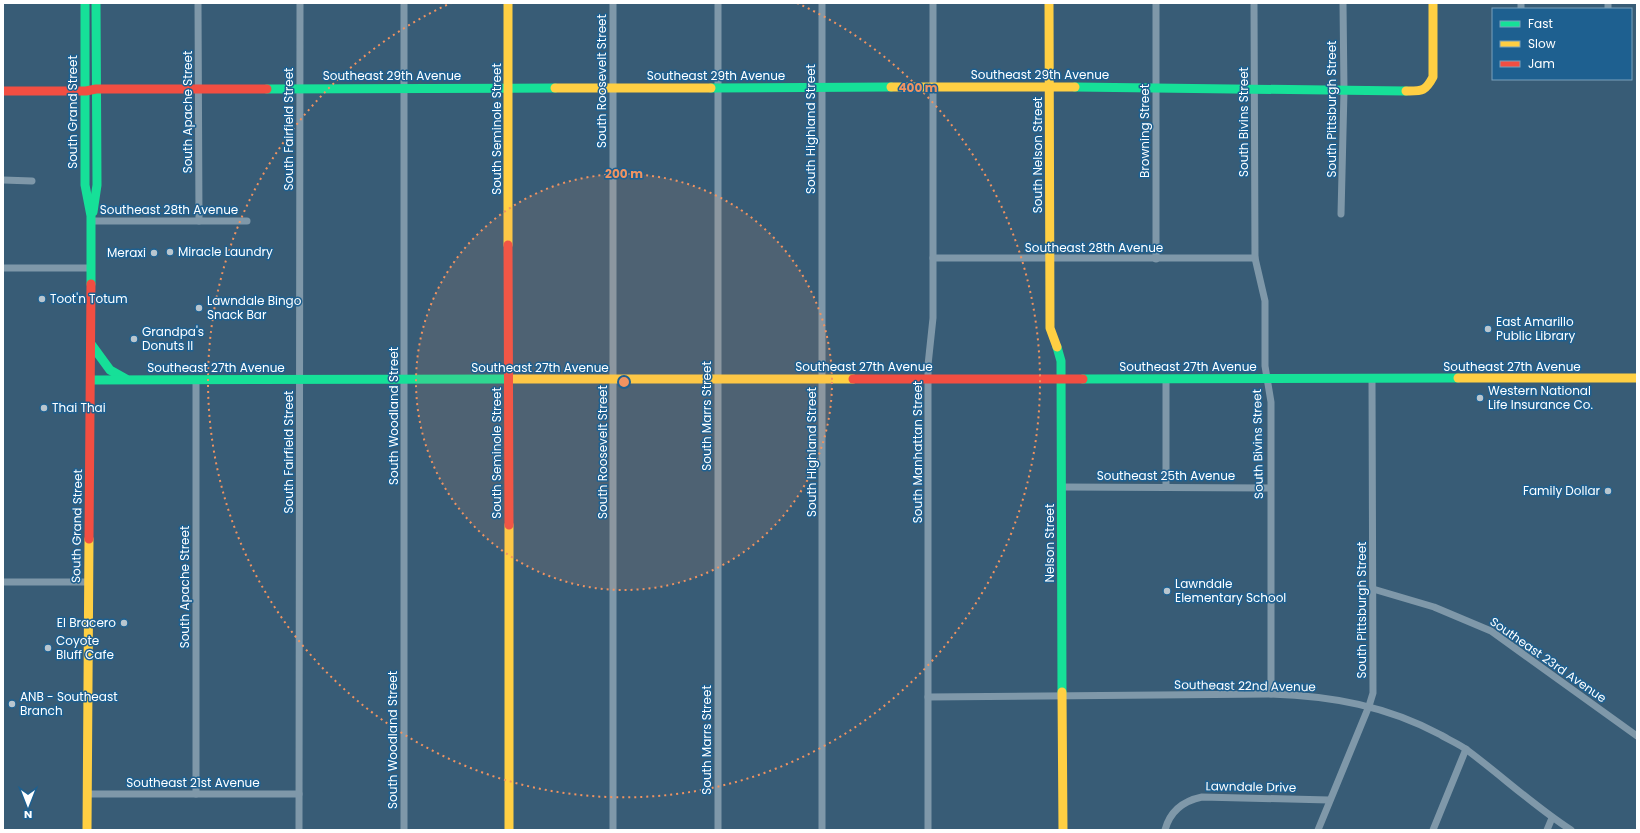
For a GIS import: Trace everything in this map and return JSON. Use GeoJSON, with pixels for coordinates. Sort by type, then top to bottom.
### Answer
{"type":"FeatureCollection","features":[{"type":"Feature","properties":{"kind":"street","name":"South Grand Street"},"geometry":{"type":"LineString","coordinates":[[85,3],[85,185],[91,221],[92,268],[88,582],[87,830]]}},
{"type":"Feature","properties":{"kind":"street","name":"South Grand Street"},"geometry":{"type":"LineString","coordinates":[[91,221],[97,185],[96,3]]}},
{"type":"Feature","properties":{"kind":"street","name":"South Apache Street"},"geometry":{"type":"LineString","coordinates":[[198,3],[199,222]]}},
{"type":"Feature","properties":{"kind":"street","name":"South Fairfield Street"},"geometry":{"type":"LineString","coordinates":[[299,830],[300,3]]}},
{"type":"Feature","properties":{"kind":"street","name":"South Woodland Street"},"geometry":{"type":"LineString","coordinates":[[404,3],[404,830]]}},
{"type":"Feature","properties":{"kind":"street","name":"South Seminole Street"},"geometry":{"type":"LineString","coordinates":[[508,3],[509,830]]}},
{"type":"Feature","properties":{"kind":"street","name":"South Roosevelt Street"},"geometry":{"type":"LineString","coordinates":[[613,3],[613,830]]}},
{"type":"Feature","properties":{"kind":"street","name":"South Marrs Street"},"geometry":{"type":"LineString","coordinates":[[718,3],[718,830]]}},
{"type":"Feature","properties":{"kind":"street","name":"South Highland Street"},"geometry":{"type":"LineString","coordinates":[[822,3],[822,830]]}},
{"type":"Feature","properties":{"kind":"street","name":"South Manhattan Street"},"geometry":{"type":"LineString","coordinates":[[928,830],[929,349],[933,318],[933,3]]}},
{"type":"Feature","properties":{"kind":"street","name":"South Nelson Street"},"geometry":{"type":"LineString","coordinates":[[1049,3],[1050,258]]}},
{"type":"Feature","properties":{"kind":"street","name":"Browning Street"},"geometry":{"type":"LineString","coordinates":[[1156,3],[1156,259]]}},
{"type":"Feature","properties":{"kind":"street","name":"South Bivins Street"},"geometry":{"type":"LineString","coordinates":[[1254,3],[1255,258],[1265,300],[1265,366],[1271,402],[1271,694]]}},
{"type":"Feature","properties":{"kind":"street","name":"South Pittsburgh Street"},"geometry":{"type":"LineString","coordinates":[[1342,214],[1344,91],[1343,3]]}},
{"type":"Feature","properties":{"kind":"street","name":"Southeast 29th Avenue"},"geometry":{"type":"LineString","coordinates":[[3,91],[300,88],[1049,87],[1422,91],[1428,87],[1433,77],[1433,3]]}},
{"type":"Feature","properties":{"kind":"street"},"geometry":{"type":"LineString","coordinates":[[3,180],[32,181]]}},
{"type":"Feature","properties":{"kind":"street","name":"Southeast 28th Avenue"},"geometry":{"type":"LineString","coordinates":[[91,221],[247,221]]}},
{"type":"Feature","properties":{"kind":"street","name":"Southeast 28th Avenue"},"geometry":{"type":"LineString","coordinates":[[933,258],[1255,258]]}},
{"type":"Feature","properties":{"kind":"street","name":"Nelson Street"},"geometry":{"type":"LineString","coordinates":[[1050,258],[1050,328],[1051,334],[1059,350],[1062,379],[1063,830]]}},
{"type":"Feature","properties":{"kind":"street"},"geometry":{"type":"LineString","coordinates":[[3,268],[92,268]]}},
{"type":"Feature","properties":{"kind":"street"},"geometry":{"type":"LineString","coordinates":[[91,344],[110,370],[127,380]]}},
{"type":"Feature","properties":{"kind":"street","name":"Southeast 27th Avenue"},"geometry":{"type":"LineString","coordinates":[[91,380],[1637,378]]}},
{"type":"Feature","properties":{"kind":"street"},"geometry":{"type":"LineString","coordinates":[[1166,379],[1166,487]]}},
{"type":"Feature","properties":{"kind":"street","name":"South Pittsburgh Street"},"geometry":{"type":"LineString","coordinates":[[1318,830],[1373,693],[1372,379]]}},
{"type":"Feature","properties":{"kind":"street","name":"South Apache Street"},"geometry":{"type":"LineString","coordinates":[[196,380],[196,794]]}},
{"type":"Feature","properties":{"kind":"street","name":"Southeast 25th Avenue"},"geometry":{"type":"LineString","coordinates":[[1062,487],[1270,488]]}},
{"type":"Feature","properties":{"kind":"street"},"geometry":{"type":"LineString","coordinates":[[3,582],[88,582]]}},
{"type":"Feature","properties":{"kind":"street","name":"Southeast 23rd Avenue"},"geometry":{"type":"LineString","coordinates":[[1373,589],[1434,608],[1491,631],[1637,736]]}},
{"type":"Feature","properties":{"kind":"street","name":"Southeast 22nd Avenue"},"geometry":{"type":"LineString","coordinates":[[928,697],[1271,694],[1306,695],[1369,706],[1423,726],[1466,749],[1552,818],[1571,830]]}},
{"type":"Feature","properties":{"kind":"street"},"geometry":{"type":"LineString","coordinates":[[1433,830],[1466,749]]}},
{"type":"Feature","properties":{"kind":"street","name":"Southeast 21st Avenue"},"geometry":{"type":"LineString","coordinates":[[87,794],[299,794]]}},
{"type":"Feature","properties":{"kind":"street","name":"Lawndale Drive"},"geometry":{"type":"LineString","coordinates":[[1165,830],[1169,819],[1175,811],[1187,801],[1202,797],[1329,800]]}},
{"type":"Feature","properties":{"kind":"street"},"geometry":{"type":"LineString","coordinates":[[1547,830],[1552,818]]}},
{"type":"Feature","properties":{"kind":"traffic: fast"},"geometry":{"type":"LineString","coordinates":[[85,3],[85,185],[91,216],[91,284]]}},
{"type":"Feature","properties":{"kind":"traffic: fast"},"geometry":{"type":"LineString","coordinates":[[93,212],[97,185],[96,3]]}},
{"type":"Feature","properties":{"kind":"traffic: fast"},"geometry":{"type":"LineString","coordinates":[[711,88],[891,87]]}},
{"type":"Feature","properties":{"kind":"traffic: fast"},"geometry":{"type":"LineString","coordinates":[[1075,87],[1406,91]]}},
{"type":"Feature","properties":{"kind":"traffic: fast"},"geometry":{"type":"LineString","coordinates":[[267,89],[555,88]]}},
{"type":"Feature","properties":{"kind":"traffic: fast"},"geometry":{"type":"LineString","coordinates":[[91,344],[110,370],[126,379]]}},
{"type":"Feature","properties":{"kind":"traffic: fast"},"geometry":{"type":"LineString","coordinates":[[1057,347],[1061,361],[1062,692]]}},
{"type":"Feature","properties":{"kind":"traffic: fast"},"geometry":{"type":"LineString","coordinates":[[1083,379],[1458,378]]}},
{"type":"Feature","properties":{"kind":"traffic: fast"},"geometry":{"type":"LineString","coordinates":[[91,380],[509,379]]}},
{"type":"Feature","properties":{"kind":"traffic: slow"},"geometry":{"type":"LineString","coordinates":[[508,3],[508,245]]}},
{"type":"Feature","properties":{"kind":"traffic: slow"},"geometry":{"type":"LineString","coordinates":[[1049,3],[1050,328],[1057,347]]}},
{"type":"Feature","properties":{"kind":"traffic: slow"},"geometry":{"type":"LineString","coordinates":[[1406,91],[1422,90],[1428,86],[1433,77],[1433,3]]}},
{"type":"Feature","properties":{"kind":"traffic: slow"},"geometry":{"type":"LineString","coordinates":[[891,87],[1075,87]]}},
{"type":"Feature","properties":{"kind":"traffic: slow"},"geometry":{"type":"LineString","coordinates":[[555,88],[711,88]]}},
{"type":"Feature","properties":{"kind":"traffic: slow"},"geometry":{"type":"LineString","coordinates":[[1458,378],[1637,378]]}},
{"type":"Feature","properties":{"kind":"traffic: slow"},"geometry":{"type":"LineString","coordinates":[[509,379],[853,379]]}},
{"type":"Feature","properties":{"kind":"traffic: slow"},"geometry":{"type":"LineString","coordinates":[[509,525],[509,830]]}},
{"type":"Feature","properties":{"kind":"traffic: slow"},"geometry":{"type":"LineString","coordinates":[[87,830],[89,539]]}},
{"type":"Feature","properties":{"kind":"traffic: slow"},"geometry":{"type":"LineString","coordinates":[[1062,692],[1063,830]]}},
{"type":"Feature","properties":{"kind":"traffic: jam"},"geometry":{"type":"LineString","coordinates":[[3,91],[86,91],[96,89],[267,89]]}},
{"type":"Feature","properties":{"kind":"traffic: jam"},"geometry":{"type":"LineString","coordinates":[[508,245],[509,525]]}},
{"type":"Feature","properties":{"kind":"traffic: jam"},"geometry":{"type":"LineString","coordinates":[[89,539],[91,284]]}},
{"type":"Feature","properties":{"kind":"traffic: jam"},"geometry":{"type":"LineString","coordinates":[[853,379],[1083,379]]}},
{"type":"Feature","properties":{"kind":"place","name":"Miracle Laundry"},"geometry":{"type":"Point","coordinates":[170,252]}},
{"type":"Feature","properties":{"kind":"place","name":"Meraxi"},"geometry":{"type":"Point","coordinates":[154,253]}},
{"type":"Feature","properties":{"kind":"place","name":"Toot'n Totum"},"geometry":{"type":"Point","coordinates":[42,299]}},
{"type":"Feature","properties":{"kind":"place","name":"Lawndale Bingo Snack Bar"},"geometry":{"type":"Point","coordinates":[199,308]}},
{"type":"Feature","properties":{"kind":"place","name":"East Amarillo Public Library"},"geometry":{"type":"Point","coordinates":[1488,329]}},
{"type":"Feature","properties":{"kind":"place","name":"Grandpa's Donuts II"},"geometry":{"type":"Point","coordinates":[134,339]}},
{"type":"Feature","properties":{"kind":"place","name":"Western National Life Insurance Co."},"geometry":{"type":"Point","coordinates":[1480,398]}},
{"type":"Feature","properties":{"kind":"place","name":"Thai Thai"},"geometry":{"type":"Point","coordinates":[44,408]}},
{"type":"Feature","properties":{"kind":"place","name":"Family Dollar"},"geometry":{"type":"Point","coordinates":[1608,491]}},
{"type":"Feature","properties":{"kind":"place","name":"Lawndale Elementary School"},"geometry":{"type":"Point","coordinates":[1167,591]}},
{"type":"Feature","properties":{"kind":"place","name":"El Bracero"},"geometry":{"type":"Point","coordinates":[124,623]}},
{"type":"Feature","properties":{"kind":"place","name":"Coyote Bluff Cafe"},"geometry":{"type":"Point","coordinates":[48,648]}},
{"type":"Feature","properties":{"kind":"place","name":"ANB - Southeast Branch"},"geometry":{"type":"Point","coordinates":[12,704]}}]}
